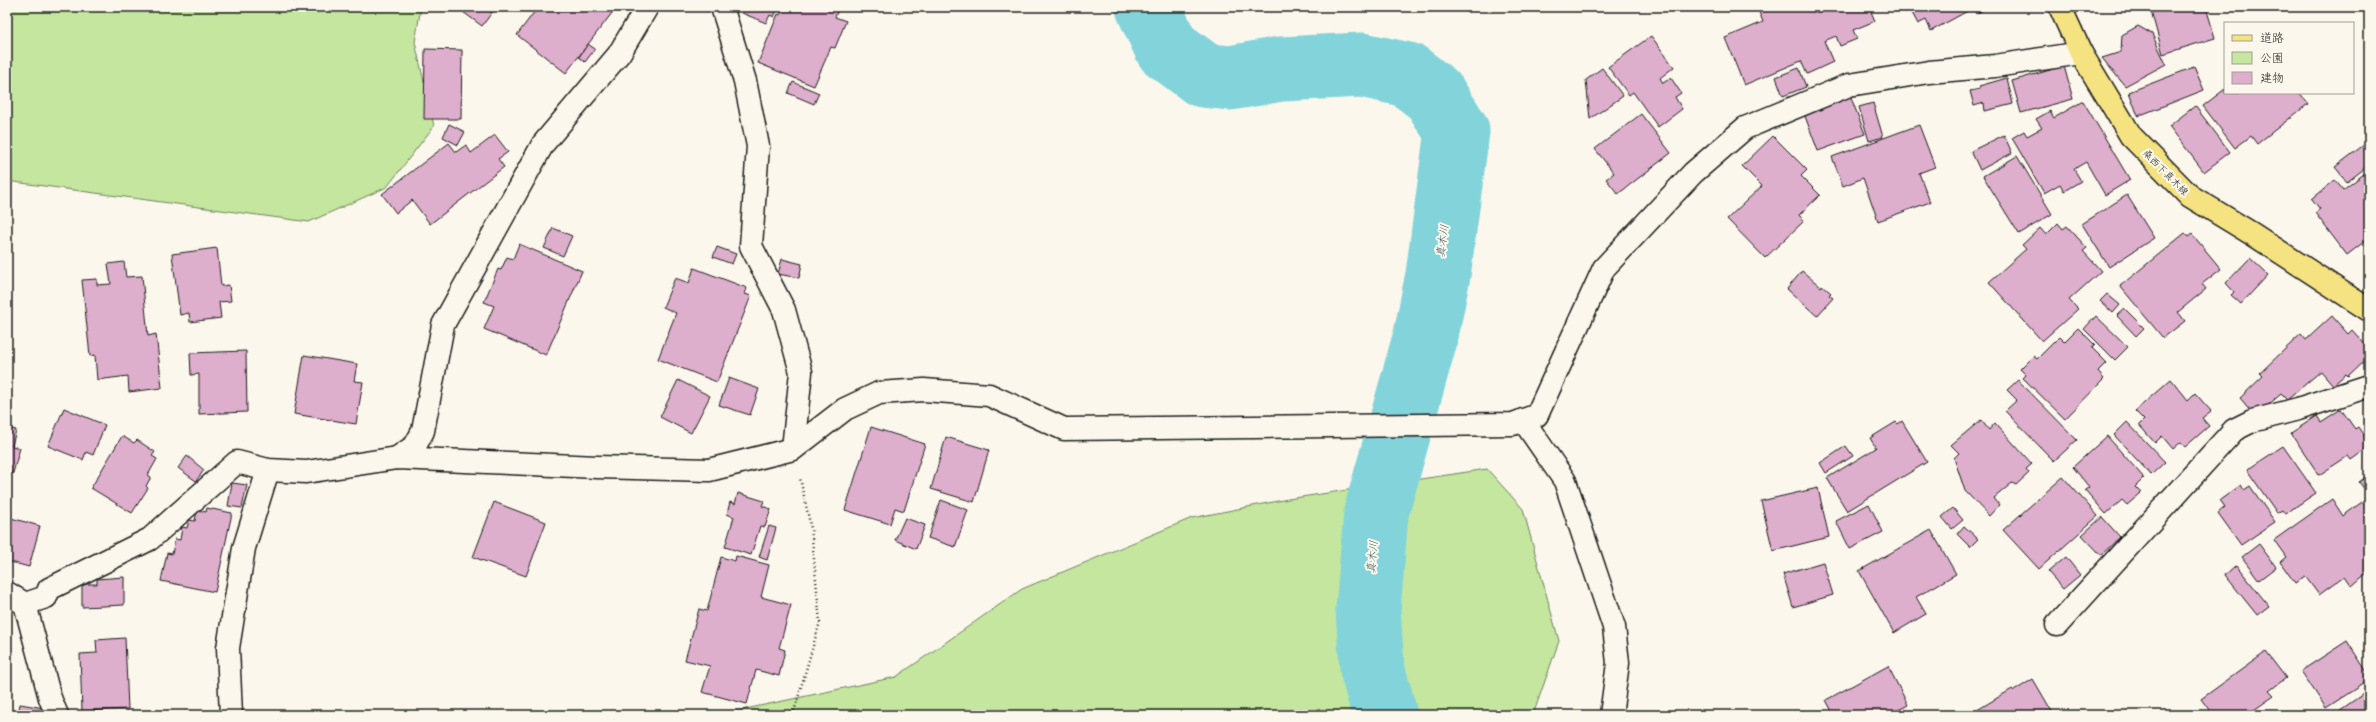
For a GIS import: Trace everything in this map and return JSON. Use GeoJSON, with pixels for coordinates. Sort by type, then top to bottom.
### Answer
{"type":"FeatureCollection","features":[{"type":"Feature","properties":{"kind":"main road","name":"桑西下真木線"},"geometry":{"type":"LineString","coordinates":[[2060,7],[2081,53],[2131,136],[2190,196],[2254,235],[2369,310]]}},
{"type":"Feature","properties":{"kind":"street"},"geometry":{"type":"LineString","coordinates":[[397,458],[415,446],[423,431],[443,325],[543,144],[619,54],[647,7]]}},
{"type":"Feature","properties":{"kind":"street"},"geometry":{"type":"LineString","coordinates":[[722,7],[745,81],[758,146],[750,246],[784,310],[801,372],[793,449]]}},
{"type":"Feature","properties":{"kind":"street"},"geometry":{"type":"LineString","coordinates":[[58,715],[50,698],[16,598],[46,597],[49,589],[150,539],[237,462],[268,470],[306,472],[397,458],[709,470],[793,449],[845,409],[879,393],[924,390],[989,395],[1064,429],[1513,424],[1537,415],[1604,268],[1693,173],[1745,128],[1855,84],[1929,72],[1995,66],[2081,53]]}},
{"type":"Feature","properties":{"kind":"street"},"geometry":{"type":"LineString","coordinates":[[2058,625],[2234,430],[2252,421],[2298,409],[2369,386]]}},
{"type":"Feature","properties":{"kind":"street"},"geometry":{"type":"LineString","coordinates":[[1523,420],[1565,481],[1614,627],[1618,663],[1611,715]]}},
{"type":"Feature","properties":{"kind":"street"},"geometry":{"type":"LineString","coordinates":[[231,715],[228,648],[244,548],[268,470]]}},
{"type":"Feature","properties":{"kind":"path"},"geometry":{"type":"LineString","coordinates":[[793,449],[812,528],[820,622],[793,715]]}},
{"type":"Feature","properties":{"kind":"green space"},"geometry":{"type":"Polygon","coordinates":[[[7,7],[421,7],[415,42],[434,126],[387,187],[309,222],[7,181],[7,7]]]}},
{"type":"Feature","properties":{"kind":"green space"},"geometry":{"type":"Polygon","coordinates":[[[1487,469],[1523,509],[1559,641],[1533,715],[717,715],[896,677],[1022,589],[1192,518],[1288,499],[1487,469]]]}},
{"type":"Feature","properties":{"kind":"building"},"geometry":{"type":"Polygon","coordinates":[[[461,7],[496,7],[482,26],[459,9],[461,7]]]}},
{"type":"Feature","properties":{"kind":"building"},"geometry":{"type":"Polygon","coordinates":[[[538,7],[612,7],[615,9],[566,73],[517,35],[538,7]]]}},
{"type":"Feature","properties":{"kind":"building"},"geometry":{"type":"Polygon","coordinates":[[[745,7],[778,7],[774,17],[770,15],[766,23],[742,13],[745,7]]]}},
{"type":"Feature","properties":{"kind":"building"},"geometry":{"type":"Polygon","coordinates":[[[784,7],[839,7],[835,17],[846,21],[835,48],[831,47],[814,86],[758,63],[778,14],[780,15],[784,7]]]}},
{"type":"Feature","properties":{"kind":"building"},"geometry":{"type":"Polygon","coordinates":[[[1757,7],[1869,7],[1875,21],[1853,30],[1857,39],[1840,46],[1836,36],[1824,41],[1833,62],[1807,74],[1801,61],[1744,85],[1725,38],[1763,22],[1757,7]]]}},
{"type":"Feature","properties":{"kind":"building"},"geometry":{"type":"Polygon","coordinates":[[[1909,7],[1988,7],[1976,14],[1973,8],[1931,31],[1926,20],[1918,24],[1909,7]]]}},
{"type":"Feature","properties":{"kind":"building"},"geometry":{"type":"Polygon","coordinates":[[[2150,7],[2206,7],[2215,38],[2163,54],[2150,7]]]}},
{"type":"Feature","properties":{"kind":"building"},"geometry":{"type":"Polygon","coordinates":[[[2138,26],[2152,34],[2166,64],[2125,86],[2102,58],[2121,52],[2122,35],[2138,26]]]}},
{"type":"Feature","properties":{"kind":"building"},"geometry":{"type":"Polygon","coordinates":[[[1651,36],[1674,67],[1660,78],[1663,83],[1671,78],[1681,93],[1675,97],[1682,109],[1658,127],[1633,92],[1629,95],[1608,67],[1651,36]]]}},
{"type":"Feature","properties":{"kind":"building"},"geometry":{"type":"Polygon","coordinates":[[[588,44],[595,49],[585,62],[579,57],[588,44]]]}},
{"type":"Feature","properties":{"kind":"building"},"geometry":{"type":"Polygon","coordinates":[[[425,49],[462,50],[461,119],[424,119],[425,49]]]}},
{"type":"Feature","properties":{"kind":"building"},"geometry":{"type":"Polygon","coordinates":[[[2064,66],[2073,99],[2021,113],[2012,81],[2064,66]]]}},
{"type":"Feature","properties":{"kind":"building"},"geometry":{"type":"Polygon","coordinates":[[[2194,67],[2204,90],[2138,116],[2129,92],[2194,67]]]}},
{"type":"Feature","properties":{"kind":"building"},"geometry":{"type":"Polygon","coordinates":[[[1602,68],[1623,96],[1590,119],[1586,80],[1602,68]]]}},
{"type":"Feature","properties":{"kind":"building"},"geometry":{"type":"Polygon","coordinates":[[[1799,68],[1806,87],[1783,96],[1776,77],[1799,68]]]}},
{"type":"Feature","properties":{"kind":"building"},"geometry":{"type":"Polygon","coordinates":[[[2007,78],[2013,104],[1985,111],[1984,103],[1974,106],[1970,91],[1980,89],[1979,86],[2007,78]]]}},
{"type":"Feature","properties":{"kind":"building"},"geometry":{"type":"Polygon","coordinates":[[[793,82],[819,93],[814,104],[788,93],[793,82]]]}},
{"type":"Feature","properties":{"kind":"building"},"geometry":{"type":"Polygon","coordinates":[[[2224,90],[2224,94],[2301,94],[2308,104],[2257,144],[2251,136],[2235,148],[2203,106],[2224,90]]]}},
{"type":"Feature","properties":{"kind":"building"},"geometry":{"type":"Polygon","coordinates":[[[1850,95],[1865,134],[1818,151],[1803,111],[1850,95]]]}},
{"type":"Feature","properties":{"kind":"building"},"geometry":{"type":"Polygon","coordinates":[[[2083,101],[2130,180],[2105,195],[2086,162],[2074,169],[2081,181],[2064,191],[2060,184],[2044,193],[2012,138],[2024,131],[2027,136],[2042,128],[2036,119],[2050,111],[2054,118],[2083,101]]]}},
{"type":"Feature","properties":{"kind":"building"},"geometry":{"type":"Polygon","coordinates":[[[1873,103],[1883,137],[1869,141],[1859,107],[1873,103]]]}},
{"type":"Feature","properties":{"kind":"building"},"geometry":{"type":"Polygon","coordinates":[[[2195,106],[2230,152],[2204,172],[2169,126],[2195,106]]]}},
{"type":"Feature","properties":{"kind":"building"},"geometry":{"type":"Polygon","coordinates":[[[1641,114],[1671,153],[1618,194],[1606,179],[1614,173],[1595,149],[1641,114]]]}},
{"type":"Feature","properties":{"kind":"building"},"geometry":{"type":"Polygon","coordinates":[[[449,124],[465,132],[458,145],[443,137],[449,124]]]}},
{"type":"Feature","properties":{"kind":"building"},"geometry":{"type":"Polygon","coordinates":[[[1919,125],[1935,167],[1919,173],[1930,202],[1878,221],[1863,178],[1843,186],[1832,157],[1919,125]]]}},
{"type":"Feature","properties":{"kind":"building"},"geometry":{"type":"Polygon","coordinates":[[[495,135],[508,152],[498,159],[504,167],[430,224],[412,200],[396,213],[382,194],[449,143],[456,152],[466,145],[471,153],[495,135]]]}},
{"type":"Feature","properties":{"kind":"building"},"geometry":{"type":"Polygon","coordinates":[[[2004,135],[2012,153],[1980,170],[1971,151],[2004,135]]]}},
{"type":"Feature","properties":{"kind":"building"},"geometry":{"type":"Polygon","coordinates":[[[1773,136],[1807,170],[1801,176],[1820,195],[1799,215],[1804,221],[1765,258],[1727,219],[1762,186],[1742,166],[1773,136]]]}},
{"type":"Feature","properties":{"kind":"building"},"geometry":{"type":"Polygon","coordinates":[[[2369,141],[2369,165],[2347,182],[2335,167],[2369,141]]]}},
{"type":"Feature","properties":{"kind":"building"},"geometry":{"type":"Polygon","coordinates":[[[2017,156],[2052,214],[2019,234],[1983,176],[2017,156]]]}},
{"type":"Feature","properties":{"kind":"building"},"geometry":{"type":"Polygon","coordinates":[[[2369,170],[2369,238],[2347,255],[2315,213],[2320,209],[2312,199],[2335,180],[2343,190],[2369,170]]]}},
{"type":"Feature","properties":{"kind":"building"},"geometry":{"type":"Polygon","coordinates":[[[2127,195],[2154,238],[2109,267],[2082,224],[2127,195]]]}},
{"type":"Feature","properties":{"kind":"building"},"geometry":{"type":"Polygon","coordinates":[[[2058,223],[2063,229],[2067,226],[2087,248],[2083,251],[2101,271],[2069,300],[2078,309],[2042,341],[1989,282],[2026,249],[2022,245],[2040,228],[2046,235],[2058,223]]]}},
{"type":"Feature","properties":{"kind":"building"},"geometry":{"type":"Polygon","coordinates":[[[553,228],[572,236],[563,256],[544,248],[553,228]]]}},
{"type":"Feature","properties":{"kind":"building"},"geometry":{"type":"Polygon","coordinates":[[[2185,233],[2188,237],[2192,234],[2221,269],[2202,284],[2206,289],[2178,312],[2185,321],[2163,338],[2120,286],[2185,233]]]}},
{"type":"Feature","properties":{"kind":"building"},"geometry":{"type":"Polygon","coordinates":[[[519,244],[582,271],[546,355],[484,329],[494,306],[484,302],[498,269],[501,270],[507,257],[513,259],[519,244]]]}},
{"type":"Feature","properties":{"kind":"building"},"geometry":{"type":"Polygon","coordinates":[[[717,247],[736,254],[732,264],[713,257],[717,247]]]}},
{"type":"Feature","properties":{"kind":"building"},"geometry":{"type":"Polygon","coordinates":[[[217,248],[221,286],[229,285],[231,301],[219,302],[221,318],[190,322],[189,313],[180,315],[172,254],[217,248]]]}},
{"type":"Feature","properties":{"kind":"building"},"geometry":{"type":"Polygon","coordinates":[[[2250,258],[2268,275],[2241,304],[2231,295],[2234,292],[2226,283],[2250,258]]]}},
{"type":"Feature","properties":{"kind":"building"},"geometry":{"type":"Polygon","coordinates":[[[782,259],[802,264],[799,278],[778,274],[782,259]]]}},
{"type":"Feature","properties":{"kind":"building"},"geometry":{"type":"Polygon","coordinates":[[[124,262],[126,277],[142,276],[148,336],[156,334],[162,388],[129,392],[128,376],[97,380],[95,355],[90,356],[82,280],[97,279],[97,285],[111,284],[108,264],[124,262]]]}},
{"type":"Feature","properties":{"kind":"building"},"geometry":{"type":"Polygon","coordinates":[[[694,268],[747,288],[745,294],[751,296],[717,382],[658,359],[676,313],[663,307],[675,278],[689,283],[694,268]]]}},
{"type":"Feature","properties":{"kind":"building"},"geometry":{"type":"Polygon","coordinates":[[[1802,271],[1821,287],[1822,285],[1831,293],[1829,295],[1833,298],[1817,316],[1787,289],[1802,271]]]}},
{"type":"Feature","properties":{"kind":"building"},"geometry":{"type":"Polygon","coordinates":[[[2107,294],[2120,305],[2113,313],[2100,301],[2107,294]]]}},
{"type":"Feature","properties":{"kind":"building"},"geometry":{"type":"Polygon","coordinates":[[[2125,309],[2144,328],[2136,336],[2117,316],[2125,309]]]}},
{"type":"Feature","properties":{"kind":"building"},"geometry":{"type":"Polygon","coordinates":[[[2096,316],[2128,347],[2115,360],[2084,329],[2096,316]]]}},
{"type":"Feature","properties":{"kind":"building"},"geometry":{"type":"Polygon","coordinates":[[[2332,316],[2348,334],[2352,330],[2369,349],[2369,356],[2348,376],[2346,374],[2333,385],[2321,371],[2287,400],[2281,394],[2261,411],[2256,406],[2251,411],[2240,398],[2263,376],[2260,373],[2301,334],[2306,340],[2332,316]]]}},
{"type":"Feature","properties":{"kind":"building"},"geometry":{"type":"Polygon","coordinates":[[[2078,328],[2095,345],[2092,348],[2107,363],[2098,372],[2104,379],[2065,419],[2023,378],[2026,375],[2020,369],[2033,356],[2037,359],[2059,337],[2064,342],[2078,328]]]}},
{"type":"Feature","properties":{"kind":"building"},"geometry":{"type":"Polygon","coordinates":[[[246,351],[247,412],[199,414],[199,374],[191,375],[190,353],[246,351]]]}},
{"type":"Feature","properties":{"kind":"building"},"geometry":{"type":"Polygon","coordinates":[[[304,355],[357,364],[354,381],[363,382],[356,424],[294,414],[304,355]]]}},
{"type":"Feature","properties":{"kind":"building"},"geometry":{"type":"Polygon","coordinates":[[[729,378],[759,389],[750,415],[719,405],[729,378]]]}},
{"type":"Feature","properties":{"kind":"building"},"geometry":{"type":"Polygon","coordinates":[[[2171,379],[2188,400],[2195,393],[2211,411],[2202,418],[2209,426],[2185,447],[2181,442],[2173,449],[2162,436],[2155,443],[2139,425],[2144,420],[2135,411],[2171,379]]]}},
{"type":"Feature","properties":{"kind":"building"},"geometry":{"type":"Polygon","coordinates":[[[678,380],[710,396],[691,433],[660,417],[678,380]]]}},
{"type":"Feature","properties":{"kind":"building"},"geometry":{"type":"Polygon","coordinates":[[[2018,380],[2077,440],[2054,461],[2005,411],[2017,400],[2007,390],[2018,380]]]}},
{"type":"Feature","properties":{"kind":"building"},"geometry":{"type":"Polygon","coordinates":[[[64,408],[105,425],[93,455],[86,452],[83,460],[48,446],[64,408]]]}},
{"type":"Feature","properties":{"kind":"building"},"geometry":{"type":"Polygon","coordinates":[[[2341,409],[2355,429],[2358,427],[2369,443],[2369,447],[2351,460],[2348,456],[2319,475],[2291,433],[2317,416],[2321,422],[2341,409]]]}},
{"type":"Feature","properties":{"kind":"building"},"geometry":{"type":"Polygon","coordinates":[[[1981,420],[1989,430],[1995,423],[2032,464],[2026,469],[2029,473],[2016,485],[2012,483],[1994,498],[1999,505],[1989,516],[1965,491],[1954,458],[1959,453],[1951,445],[1981,420]]]}},
{"type":"Feature","properties":{"kind":"building"},"geometry":{"type":"Polygon","coordinates":[[[1902,421],[1927,462],[1847,511],[1827,478],[1876,448],[1870,438],[1896,422],[1898,424],[1902,421]]]}},
{"type":"Feature","properties":{"kind":"building"},"geometry":{"type":"Polygon","coordinates":[[[2127,422],[2165,462],[2151,475],[2114,435],[2127,422]]]}},
{"type":"Feature","properties":{"kind":"building"},"geometry":{"type":"Polygon","coordinates":[[[871,427],[925,444],[904,511],[895,508],[890,524],[845,510],[871,427]]]}},
{"type":"Feature","properties":{"kind":"building"},"geometry":{"type":"Polygon","coordinates":[[[7,428],[16,430],[12,446],[20,448],[13,473],[7,473],[7,428]]]}},
{"type":"Feature","properties":{"kind":"building"},"geometry":{"type":"Polygon","coordinates":[[[122,436],[134,443],[137,440],[155,452],[152,456],[157,459],[148,475],[151,477],[146,486],[148,488],[132,513],[91,488],[122,436]]]}},
{"type":"Feature","properties":{"kind":"building"},"geometry":{"type":"Polygon","coordinates":[[[2107,436],[2144,478],[2135,487],[2141,493],[2127,505],[2122,500],[2106,514],[2085,490],[2089,487],[2073,467],[2107,436]]]}},
{"type":"Feature","properties":{"kind":"building"},"geometry":{"type":"Polygon","coordinates":[[[946,437],[989,450],[974,502],[931,489],[946,437]]]}},
{"type":"Feature","properties":{"kind":"building"},"geometry":{"type":"Polygon","coordinates":[[[1846,446],[1853,456],[1826,473],[1820,463],[1846,446]]]}},
{"type":"Feature","properties":{"kind":"building"},"geometry":{"type":"Polygon","coordinates":[[[2283,446],[2316,493],[2285,514],[2282,510],[2277,513],[2247,470],[2283,446]]]}},
{"type":"Feature","properties":{"kind":"building"},"geometry":{"type":"Polygon","coordinates":[[[187,456],[204,470],[196,481],[178,468],[187,456]]]}},
{"type":"Feature","properties":{"kind":"building"},"geometry":{"type":"Polygon","coordinates":[[[2369,475],[2369,495],[2359,482],[2369,475]]]}},
{"type":"Feature","properties":{"kind":"building"},"geometry":{"type":"Polygon","coordinates":[[[2063,477],[2098,516],[2039,569],[2003,530],[2063,477]]]}},
{"type":"Feature","properties":{"kind":"building"},"geometry":{"type":"Polygon","coordinates":[[[232,483],[247,485],[242,508],[228,506],[232,483]]]}},
{"type":"Feature","properties":{"kind":"building"},"geometry":{"type":"Polygon","coordinates":[[[2241,485],[2244,490],[2250,486],[2275,522],[2241,545],[2218,513],[2225,507],[2220,500],[2241,485]]]}},
{"type":"Feature","properties":{"kind":"building"},"geometry":{"type":"Polygon","coordinates":[[[1818,488],[1829,537],[1773,551],[1761,501],[1818,488]]]}},
{"type":"Feature","properties":{"kind":"building"},"geometry":{"type":"Polygon","coordinates":[[[738,493],[764,501],[762,506],[771,509],[765,527],[760,526],[751,555],[725,547],[734,517],[727,514],[730,502],[735,504],[738,493]]]}},
{"type":"Feature","properties":{"kind":"building"},"geometry":{"type":"Polygon","coordinates":[[[2332,499],[2343,516],[2362,502],[2369,511],[2369,571],[2352,586],[2345,576],[2319,595],[2305,576],[2295,583],[2280,562],[2286,557],[2274,540],[2332,499]]]}},
{"type":"Feature","properties":{"kind":"building"},"geometry":{"type":"Polygon","coordinates":[[[941,500],[968,510],[955,547],[928,538],[941,500]]]}},
{"type":"Feature","properties":{"kind":"building"},"geometry":{"type":"Polygon","coordinates":[[[494,502],[546,522],[526,576],[473,557],[494,502]]]}},
{"type":"Feature","properties":{"kind":"building"},"geometry":{"type":"Polygon","coordinates":[[[1869,504],[1883,532],[1850,549],[1836,521],[1869,504]]]}},
{"type":"Feature","properties":{"kind":"building"},"geometry":{"type":"Polygon","coordinates":[[[207,508],[232,513],[215,592],[161,581],[167,553],[172,554],[175,539],[180,540],[182,527],[187,528],[189,520],[195,521],[197,510],[206,512],[207,508]]]}},
{"type":"Feature","properties":{"kind":"building"},"geometry":{"type":"Polygon","coordinates":[[[1953,508],[1963,520],[1952,529],[1942,517],[1953,508]]]}},
{"type":"Feature","properties":{"kind":"building"},"geometry":{"type":"Polygon","coordinates":[[[7,517],[40,526],[29,567],[7,561],[7,517]]]}},
{"type":"Feature","properties":{"kind":"building"},"geometry":{"type":"Polygon","coordinates":[[[2102,517],[2120,537],[2101,555],[2082,535],[2102,517]]]}},
{"type":"Feature","properties":{"kind":"building"},"geometry":{"type":"Polygon","coordinates":[[[905,518],[925,525],[916,549],[895,540],[905,518]]]}},
{"type":"Feature","properties":{"kind":"building"},"geometry":{"type":"Polygon","coordinates":[[[769,526],[776,528],[767,560],[759,557],[769,526]]]}},
{"type":"Feature","properties":{"kind":"building"},"geometry":{"type":"Polygon","coordinates":[[[1964,526],[1978,539],[1970,547],[1957,534],[1964,526]]]}},
{"type":"Feature","properties":{"kind":"building"},"geometry":{"type":"Polygon","coordinates":[[[1931,530],[1956,574],[1916,597],[1926,614],[1894,633],[1859,571],[1931,530]]]}},
{"type":"Feature","properties":{"kind":"building"},"geometry":{"type":"Polygon","coordinates":[[[2259,544],[2276,567],[2259,580],[2242,557],[2259,544]]]}},
{"type":"Feature","properties":{"kind":"building"},"geometry":{"type":"Polygon","coordinates":[[[736,556],[769,565],[761,597],[791,605],[779,648],[785,650],[779,676],[756,670],[747,704],[702,692],[710,666],[685,660],[699,609],[707,611],[721,557],[735,561],[736,556]]]}},
{"type":"Feature","properties":{"kind":"building"},"geometry":{"type":"Polygon","coordinates":[[[2066,557],[2080,575],[2063,589],[2048,572],[2066,557]]]}},
{"type":"Feature","properties":{"kind":"building"},"geometry":{"type":"Polygon","coordinates":[[[1823,562],[1833,595],[1793,607],[1783,574],[1823,562]]]}},
{"type":"Feature","properties":{"kind":"building"},"geometry":{"type":"Polygon","coordinates":[[[2236,565],[2269,606],[2257,615],[2225,575],[2236,565]]]}},
{"type":"Feature","properties":{"kind":"building"},"geometry":{"type":"Polygon","coordinates":[[[124,577],[124,605],[82,607],[82,584],[97,584],[97,579],[124,577]]]}},
{"type":"Feature","properties":{"kind":"building"},"geometry":{"type":"Polygon","coordinates":[[[125,638],[128,709],[82,711],[80,654],[97,653],[96,640],[125,638]]]}},
{"type":"Feature","properties":{"kind":"building"},"geometry":{"type":"Polygon","coordinates":[[[2347,641],[2369,675],[2369,680],[2326,708],[2301,671],[2347,641]]]}},
{"type":"Feature","properties":{"kind":"building"},"geometry":{"type":"Polygon","coordinates":[[[2266,652],[2286,678],[2269,691],[2274,696],[2251,712],[2253,715],[2213,715],[2201,699],[2266,652]]]}},
{"type":"Feature","properties":{"kind":"building"},"geometry":{"type":"Polygon","coordinates":[[[1888,666],[1908,705],[1889,715],[1834,715],[1826,700],[1888,666]]]}},
{"type":"Feature","properties":{"kind":"building"},"geometry":{"type":"Polygon","coordinates":[[[2033,679],[2054,715],[1969,715],[2012,689],[2014,691],[2033,679]]]}},
{"type":"Feature","properties":{"kind":"building"},"geometry":{"type":"Polygon","coordinates":[[[2369,690],[2369,715],[2333,715],[2369,690]]]}},
{"type":"Feature","properties":{"kind":"building"},"geometry":{"type":"Polygon","coordinates":[[[20,704],[44,708],[43,715],[18,715],[20,704]]]}},
{"type":"Feature","properties":{"kind":"waterway","name":"真木川"},"geometry":{"type":"LineString","coordinates":[[1148,7],[1167,48],[1203,75],[1230,78],[1281,69],[1362,65],[1408,75],[1434,95],[1457,131],[1438,275],[1426,335],[1376,513],[1368,610],[1372,668],[1385,715]]}}]}
